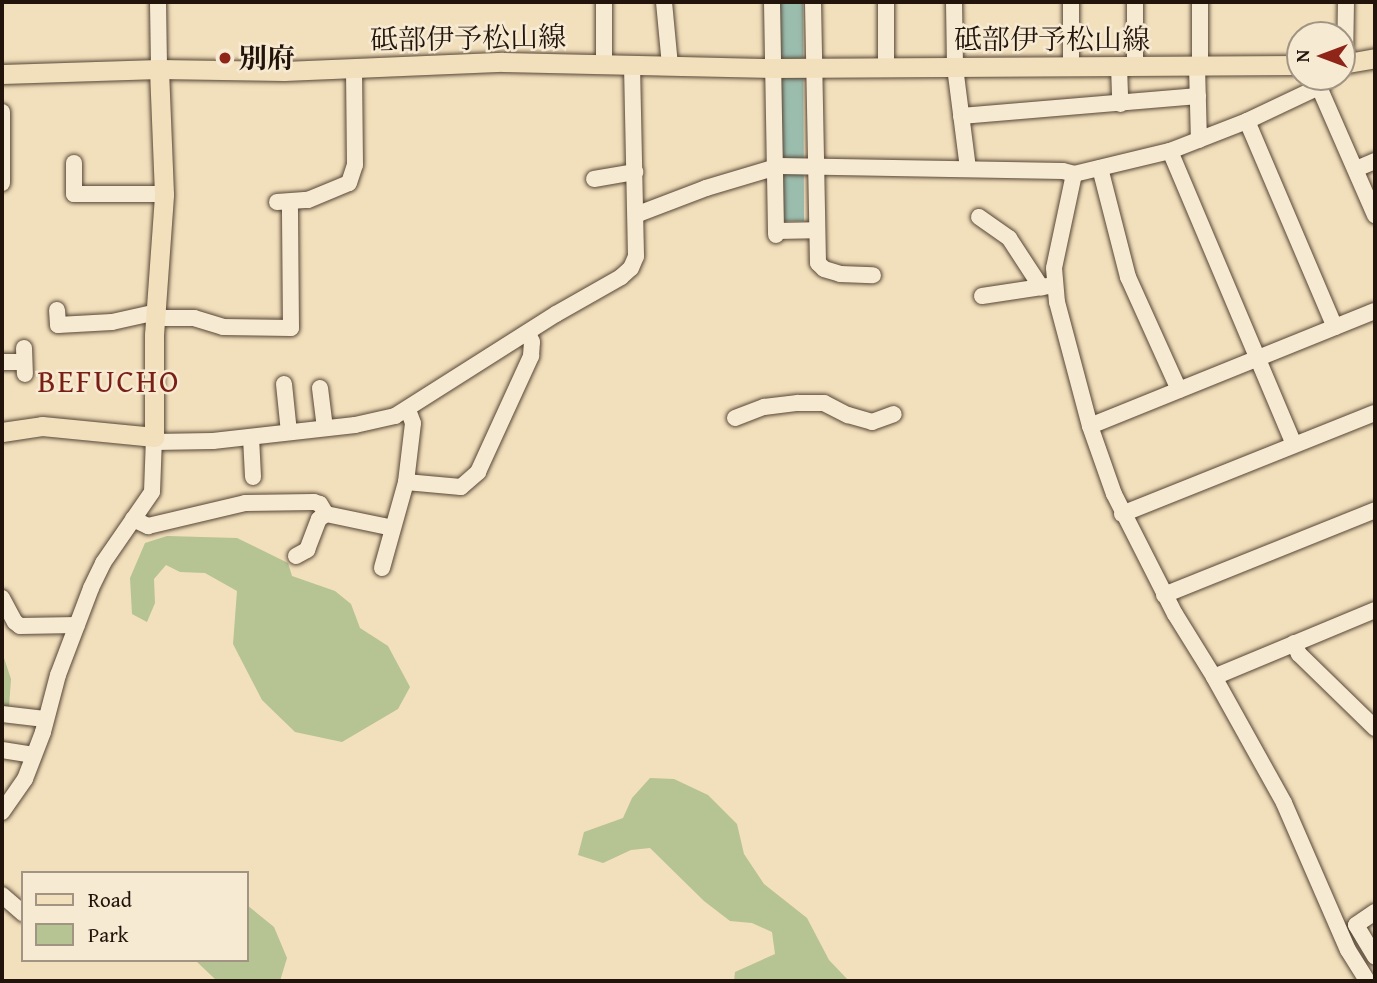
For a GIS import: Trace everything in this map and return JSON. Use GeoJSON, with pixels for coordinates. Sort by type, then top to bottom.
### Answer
{"type":"FeatureCollection","features":[{"type":"Feature","properties":{"kind":"main road"},"geometry":{"type":"LineString","coordinates":[[1356,65],[1375,58]]}},
{"type":"Feature","properties":{"kind":"main road","name":"砥部伊予松山線"},"geometry":{"type":"LineString","coordinates":[[2,74],[159,69],[284,71],[503,62],[776,68],[1286,65]]}},
{"type":"Feature","properties":{"kind":"main road"},"geometry":{"type":"LineString","coordinates":[[2,432],[42,426],[154,440],[164,194],[159,69]]}},
{"type":"Feature","properties":{"kind":"street"},"geometry":{"type":"LineString","coordinates":[[158,2],[159,69]]}},
{"type":"Feature","properties":{"kind":"street"},"geometry":{"type":"LineString","coordinates":[[604,2],[604,64]]}},
{"type":"Feature","properties":{"kind":"street"},"geometry":{"type":"LineString","coordinates":[[664,2],[670,65]]}},
{"type":"Feature","properties":{"kind":"street"},"geometry":{"type":"LineString","coordinates":[[772,2],[776,68],[778,232],[813,230]]}},
{"type":"Feature","properties":{"kind":"street"},"geometry":{"type":"LineString","coordinates":[[813,2],[809,68],[813,230],[818,263],[824,269],[840,274],[873,275]]}},
{"type":"Feature","properties":{"kind":"street"},"geometry":{"type":"LineString","coordinates":[[886,2],[886,68]]}},
{"type":"Feature","properties":{"kind":"street"},"geometry":{"type":"LineString","coordinates":[[954,2],[955,67],[968,168]]}},
{"type":"Feature","properties":{"kind":"street"},"geometry":{"type":"LineString","coordinates":[[1071,2],[1071,66]]}},
{"type":"Feature","properties":{"kind":"street"},"geometry":{"type":"LineString","coordinates":[[1119,104],[1135,2]]}},
{"type":"Feature","properties":{"kind":"street"},"geometry":{"type":"LineString","coordinates":[[1199,139],[1200,2]]}},
{"type":"Feature","properties":{"kind":"street"},"geometry":{"type":"LineString","coordinates":[[1343,21],[1346,2]]}},
{"type":"Feature","properties":{"kind":"street"},"geometry":{"type":"LineString","coordinates":[[2,812],[15,797],[34,755],[49,701],[103,563],[152,492],[154,440],[185,443],[251,437],[376,421],[408,410],[631,268],[636,256],[638,214],[632,65]]}},
{"type":"Feature","properties":{"kind":"street"},"geometry":{"type":"LineString","coordinates":[[57,310],[58,325],[112,322],[157,315],[194,318],[223,327],[291,328],[284,202],[326,195],[334,187],[349,183],[354,175],[354,68]]}},
{"type":"Feature","properties":{"kind":"street"},"geometry":{"type":"LineString","coordinates":[[638,214],[706,188],[777,166],[812,164],[968,168],[1073,174],[1170,151],[1247,121],[1301,91]]}},
{"type":"Feature","properties":{"kind":"street"},"geometry":{"type":"LineString","coordinates":[[1340,91],[1356,169],[1375,215]]}},
{"type":"Feature","properties":{"kind":"street"},"geometry":{"type":"LineString","coordinates":[[961,116],[1198,96]]}},
{"type":"Feature","properties":{"kind":"street"},"geometry":{"type":"LineString","coordinates":[[2,112],[2,183]]}},
{"type":"Feature","properties":{"kind":"street"},"geometry":{"type":"LineString","coordinates":[[1247,121],[1335,327]]}},
{"type":"Feature","properties":{"kind":"street"},"geometry":{"type":"LineString","coordinates":[[1170,151],[1294,444]]}},
{"type":"Feature","properties":{"kind":"street"},"geometry":{"type":"LineString","coordinates":[[1356,169],[1375,161]]}},
{"type":"Feature","properties":{"kind":"street"},"geometry":{"type":"LineString","coordinates":[[74,163],[74,194],[164,194]]}},
{"type":"Feature","properties":{"kind":"street"},"geometry":{"type":"LineString","coordinates":[[1100,168],[1128,277],[1179,390]]}},
{"type":"Feature","properties":{"kind":"street"},"geometry":{"type":"LineString","coordinates":[[594,179],[635,172]]}},
{"type":"Feature","properties":{"kind":"street"},"geometry":{"type":"LineString","coordinates":[[1048,286],[1073,174]]}},
{"type":"Feature","properties":{"kind":"street"},"geometry":{"type":"LineString","coordinates":[[979,217],[1009,239],[1048,286],[1057,302],[1090,426],[1122,514],[1164,595],[1214,677],[1284,803],[1348,950],[1367,981]]}},
{"type":"Feature","properties":{"kind":"street"},"geometry":{"type":"LineString","coordinates":[[982,296],[1048,286]]}},
{"type":"Feature","properties":{"kind":"street"},"geometry":{"type":"LineString","coordinates":[[1090,426],[1375,311]]}},
{"type":"Feature","properties":{"kind":"street"},"geometry":{"type":"LineString","coordinates":[[406,482],[461,487],[478,472],[531,356],[532,342],[528,333]]}},
{"type":"Feature","properties":{"kind":"street"},"geometry":{"type":"LineString","coordinates":[[2,362],[25,362]]}},
{"type":"Feature","properties":{"kind":"street"},"geometry":{"type":"LineString","coordinates":[[284,384],[289,432]]}},
{"type":"Feature","properties":{"kind":"street"},"geometry":{"type":"LineString","coordinates":[[320,387],[325,428]]}},
{"type":"Feature","properties":{"kind":"street"},"geometry":{"type":"LineString","coordinates":[[734,418],[764,407],[798,403],[824,403],[848,415],[872,422],[894,414]]}},
{"type":"Feature","properties":{"kind":"street"},"geometry":{"type":"LineString","coordinates":[[382,568],[406,482],[413,423],[408,410]]}},
{"type":"Feature","properties":{"kind":"street"},"geometry":{"type":"LineString","coordinates":[[1122,514],[1375,413]]}},
{"type":"Feature","properties":{"kind":"street"},"geometry":{"type":"LineString","coordinates":[[251,437],[253,477]]}},
{"type":"Feature","properties":{"kind":"street"},"geometry":{"type":"LineString","coordinates":[[134,519],[148,526],[245,503],[314,502],[320,504],[326,514],[393,528]]}},
{"type":"Feature","properties":{"kind":"street"},"geometry":{"type":"LineString","coordinates":[[1164,595],[1375,510]]}},
{"type":"Feature","properties":{"kind":"street"},"geometry":{"type":"LineString","coordinates":[[296,556],[307,550],[319,519],[326,514]]}},
{"type":"Feature","properties":{"kind":"street"},"geometry":{"type":"LineString","coordinates":[[2,598],[20,626],[77,625]]}},
{"type":"Feature","properties":{"kind":"street"},"geometry":{"type":"LineString","coordinates":[[1214,677],[1375,610]]}},
{"type":"Feature","properties":{"kind":"street"},"geometry":{"type":"LineString","coordinates":[[1294,643],[1299,654],[1375,728]]}},
{"type":"Feature","properties":{"kind":"street"},"geometry":{"type":"LineString","coordinates":[[2,714],[45,719]]}},
{"type":"Feature","properties":{"kind":"street"},"geometry":{"type":"LineString","coordinates":[[2,750],[34,755]]}},
{"type":"Feature","properties":{"kind":"street"},"geometry":{"type":"LineString","coordinates":[[2,895],[21,911]]}},
{"type":"Feature","properties":{"kind":"street"},"geometry":{"type":"LineString","coordinates":[[1338,925],[1356,925],[1375,912]]}},
{"type":"Feature","properties":{"kind":"street"},"geometry":{"type":"LineString","coordinates":[[1356,925],[1375,957]]}},
{"type":"Feature","properties":{"kind":"green space"},"geometry":{"type":"Polygon","coordinates":[[[167,536],[237,538],[288,563],[292,576],[335,591],[351,604],[360,628],[388,646],[410,687],[398,709],[342,742],[295,732],[262,700],[233,644],[237,591],[205,573],[180,572],[166,565],[154,579],[155,603],[147,622],[132,614],[130,578],[145,543],[167,536]]]}},
{"type":"Feature","properties":{"kind":"green space"},"geometry":{"type":"Polygon","coordinates":[[[2,652],[11,679],[9,707],[2,706],[2,652]]]}},
{"type":"Feature","properties":{"kind":"green space"},"geometry":{"type":"Polygon","coordinates":[[[650,778],[674,779],[708,795],[737,824],[744,854],[764,884],[807,918],[829,960],[849,981],[734,981],[735,972],[775,954],[772,932],[752,923],[730,921],[704,901],[650,848],[631,850],[603,863],[578,855],[584,832],[623,818],[632,798],[650,778]]]}},
{"type":"Feature","properties":{"kind":"green space"},"geometry":{"type":"Polygon","coordinates":[[[248,906],[274,927],[287,958],[280,981],[217,981],[197,962],[248,962],[248,906]]]}},
{"type":"Feature","properties":{"kind":"shaded area"},"geometry":{"type":"Polygon","coordinates":[[[780,2],[803,2],[804,221],[782,221],[780,2]]]}},
{"type":"Feature","properties":{"kind":"place","name":"別府"},"geometry":{"type":"Point","coordinates":[225,58]}},
{"type":"Feature","properties":{"kind":"district","name":"BEFUCHO"},"geometry":{"type":"Point","coordinates":[109,381]}}]}
